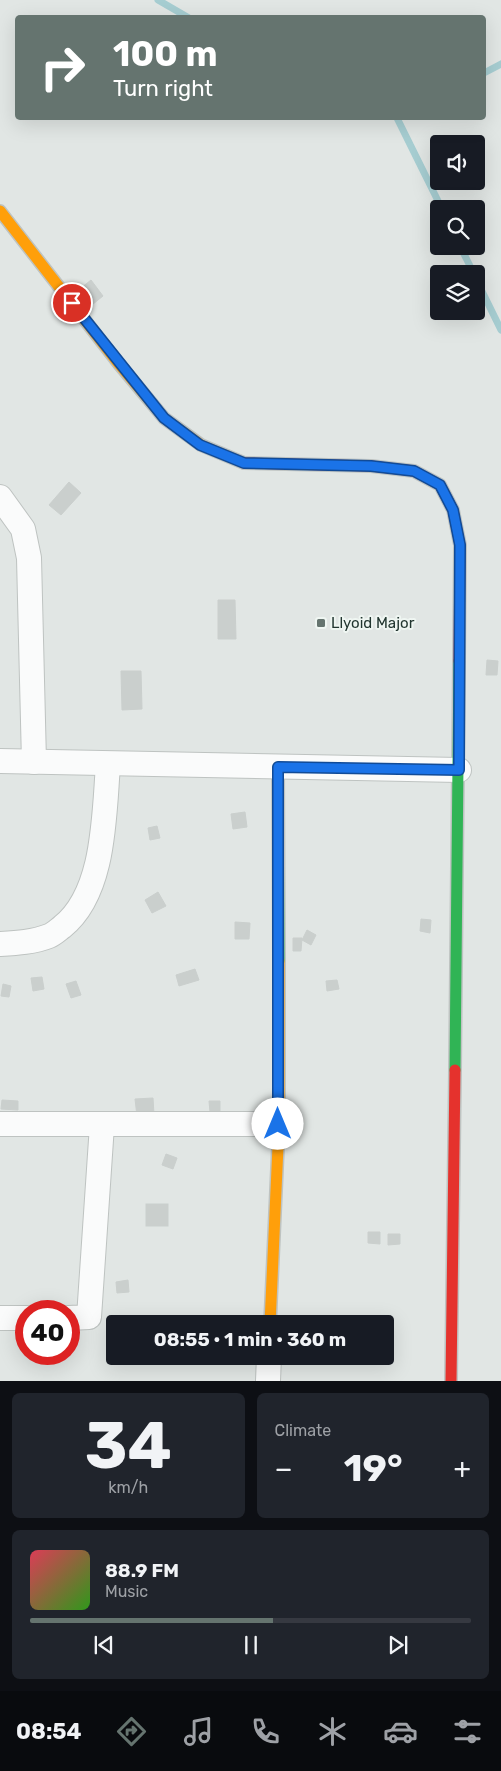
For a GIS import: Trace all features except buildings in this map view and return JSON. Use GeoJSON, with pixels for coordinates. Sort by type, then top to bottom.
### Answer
{"type":"FeatureCollection","features":[{"type":"Feature","properties":{"kind":"street"},"geometry":{"type":"LineString","coordinates":[[0,211],[119,364],[164,418],[200,445],[244,463],[371,466],[414,471],[440,485],[453,510],[460,545],[451,1381]]}},
{"type":"Feature","properties":{"kind":"street"},"geometry":{"type":"LineString","coordinates":[[0,497],[23,529],[29,558],[34,762]]}},
{"type":"Feature","properties":{"kind":"street"},"geometry":{"type":"LineString","coordinates":[[0,761],[459,770]]}},
{"type":"Feature","properties":{"kind":"street"},"geometry":{"type":"LineString","coordinates":[[0,944],[29,942],[51,935],[68,922],[85,899],[94,873],[102,839],[108,764]]}},
{"type":"Feature","properties":{"kind":"street"},"geometry":{"type":"LineString","coordinates":[[270,1315],[278,1124],[278,767]]}},
{"type":"Feature","properties":{"kind":"street"},"geometry":{"type":"LineString","coordinates":[[0,1124],[278,1124]]}},
{"type":"Feature","properties":{"kind":"street"},"geometry":{"type":"LineString","coordinates":[[80,1318],[89,1318],[102,1124]]}},
{"type":"Feature","properties":{"kind":"street"},"geometry":{"type":"LineString","coordinates":[[0,1318],[15,1318]]}},
{"type":"Feature","properties":{"kind":"street"},"geometry":{"type":"LineString","coordinates":[[268,1381],[269,1365]]}},
{"type":"Feature","properties":{"kind":"waterway"},"geometry":{"type":"LineString","coordinates":[[158,0],[184,15]]}},
{"type":"Feature","properties":{"kind":"waterway"},"geometry":{"type":"LineString","coordinates":[[486,72],[501,64]]}},
{"type":"Feature","properties":{"kind":"waterway"},"geometry":{"type":"LineString","coordinates":[[398,120],[438,200]]}},
{"type":"Feature","properties":{"kind":"waterway"},"geometry":{"type":"LineString","coordinates":[[464,255],[470,265]]}},
{"type":"Feature","properties":{"kind":"waterway"},"geometry":{"type":"LineString","coordinates":[[485,297],[501,330]]}},
{"type":"Feature","properties":{"kind":"traffic: fast"},"geometry":{"type":"LineString","coordinates":[[455,1070],[459,661]]}},
{"type":"Feature","properties":{"kind":"traffic: fast"},"geometry":{"type":"LineString","coordinates":[[278,767],[279,961]]}},
{"type":"Feature","properties":{"kind":"traffic: slow"},"geometry":{"type":"LineString","coordinates":[[0,211],[119,364],[164,418],[201,445],[244,463]]}},
{"type":"Feature","properties":{"kind":"traffic: slow"},"geometry":{"type":"LineString","coordinates":[[270,1315],[279,1124],[279,961]]}},
{"type":"Feature","properties":{"kind":"traffic: jam"},"geometry":{"type":"LineString","coordinates":[[244,463],[371,466],[414,471],[440,485],[453,510],[460,545],[459,661]]}},
{"type":"Feature","properties":{"kind":"traffic: jam"},"geometry":{"type":"LineString","coordinates":[[451,1381],[455,1070]]}},
{"type":"Feature","properties":{"kind":"place","name":"Llyoid Major"},"geometry":{"type":"Point","coordinates":[321,623]}},
{"type":"Feature","properties":{"kind":"route"},"geometry":{"type":"LineString","coordinates":[[72,303],[164,418],[200,445],[244,463],[371,466],[414,471],[440,485],[453,510],[460,545],[459,770],[278,767],[278,1124]]}}]}
